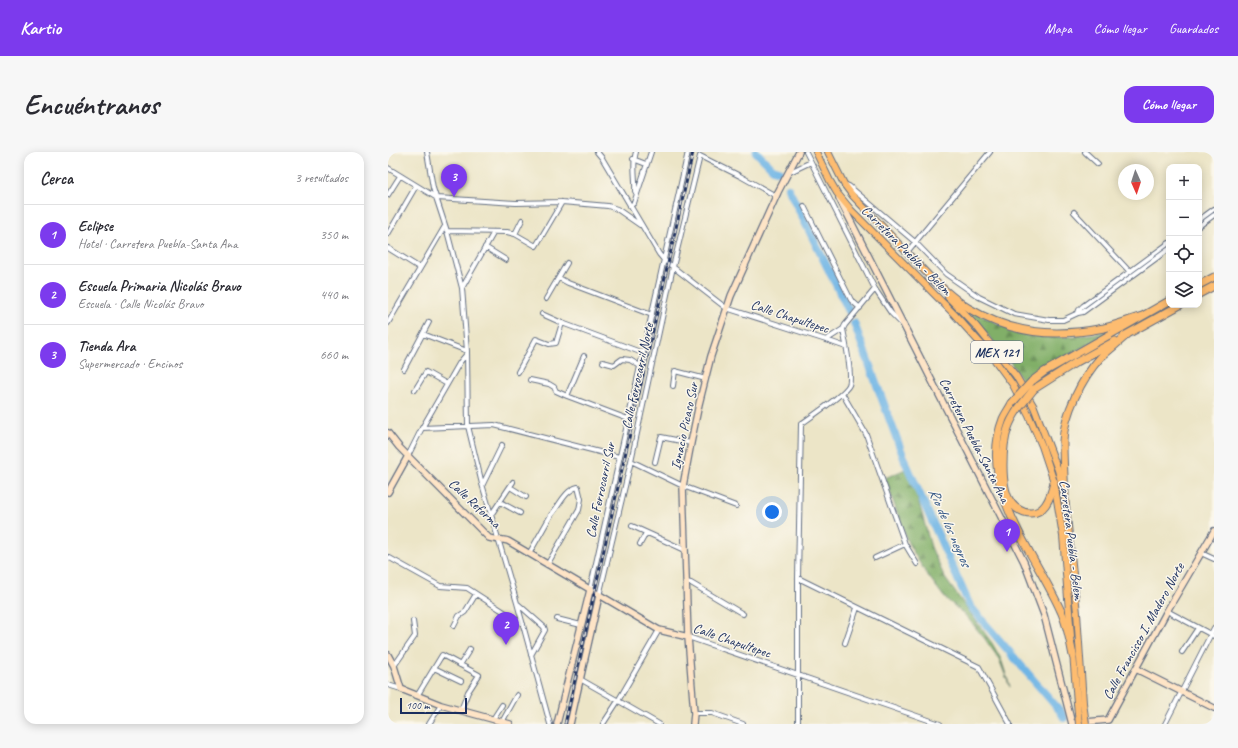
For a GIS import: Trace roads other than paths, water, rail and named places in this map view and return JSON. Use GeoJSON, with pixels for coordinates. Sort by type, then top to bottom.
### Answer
{"type":"FeatureCollection","features":[{"type":"Feature","properties":{"kind":"highway"},"geometry":{"type":"LineString","coordinates":[[1202,283],[1214,276]]}},
{"type":"Feature","properties":{"kind":"highway"},"geometry":{"type":"LineString","coordinates":[[934,281],[966,307],[996,322],[1021,330],[1044,333],[1076,332],[1105,328],[1142,316]]}},
{"type":"Feature","properties":{"kind":"highway"},"geometry":{"type":"LineString","coordinates":[[1202,292],[1214,286]]}},
{"type":"Feature","properties":{"kind":"highway"},"geometry":{"type":"LineString","coordinates":[[1073,656],[1068,632],[1061,610],[1012,518],[1002,493],[998,476],[998,440],[1003,420],[1012,403],[1032,381],[1044,372],[1096,344],[1166,303]]}},
{"type":"Feature","properties":{"kind":"highway"},"geometry":{"type":"LineString","coordinates":[[1054,482],[1048,502],[1037,512],[1022,512],[1010,501],[1004,479],[1003,452],[1008,428],[1018,409],[1034,389],[1075,363],[1175,308]]}},
{"type":"Feature","properties":{"kind":"highway"},"geometry":{"type":"LineString","coordinates":[[1065,496],[1063,439],[1068,415],[1076,393],[1100,359],[1128,334]]}},
{"type":"Feature","properties":{"kind":"main road","name":"Ignacio Picaso Sur"},"geometry":{"type":"LineString","coordinates":[[694,724],[688,637],[683,486],[699,404],[711,356],[726,308],[776,196],[798,152]]}},
{"type":"Feature","properties":{"kind":"main road","name":"Carretera Puebla - Belem"},"geometry":{"type":"LineString","coordinates":[[816,152],[837,193],[851,210],[954,314],[991,355],[1013,385],[1030,416],[1054,482],[1063,536],[1073,656],[1082,723]]}},
{"type":"Feature","properties":{"kind":"main road","name":"Carretera Puebla - Belem"},"geometry":{"type":"LineString","coordinates":[[828,152],[844,184],[853,196],[976,326],[1016,376],[1034,407],[1058,470],[1065,496],[1077,613],[1080,703]]}},
{"type":"Feature","properties":{"kind":"main road","name":"Carretera Puebla-Santa Ana"},"geometry":{"type":"LineString","coordinates":[[837,193],[1024,562],[1044,615],[1072,724]]}},
{"type":"Feature","properties":{"kind":"main road","name":"Calle Reforma"},"geometry":{"type":"LineString","coordinates":[[388,434],[489,538],[508,541],[599,596]]}},
{"type":"Feature","properties":{"kind":"main road"},"geometry":{"type":"LineString","coordinates":[[388,492],[408,456]]}},
{"type":"Feature","properties":{"kind":"main road","name":"Calle Francisco I. Madero Norte"},"geometry":{"type":"LineString","coordinates":[[1072,724],[1110,722],[1136,669],[1167,612],[1214,531]]}},
{"type":"Feature","properties":{"kind":"main road","name":"Calle Ferrocarril Sur"},"geometry":{"type":"LineString","coordinates":[[557,724],[590,590]]}},
{"type":"Feature","properties":{"kind":"main road","name":"Calle Chapultepec"},"geometry":{"type":"LineString","coordinates":[[599,596],[659,630],[688,637]]}},
{"type":"Feature","properties":{"kind":"main road","name":"Calle Ferrocarril Norte"},"geometry":{"type":"LineString","coordinates":[[570,724],[599,596]]}},
{"type":"Feature","properties":{"kind":"main road"},"geometry":{"type":"LineString","coordinates":[[388,655],[394,666],[401,689],[441,705],[510,724]]}},
{"type":"Feature","properties":{"kind":"main road"},"geometry":{"type":"LineString","coordinates":[[1136,669],[1214,708]]}},
{"type":"Feature","properties":{"kind":"street"},"geometry":{"type":"LineString","coordinates":[[427,152],[433,188],[446,228],[462,288],[467,353],[468,426],[482,484],[523,624],[550,724]]}},
{"type":"Feature","properties":{"kind":"street","name":"Calle Chapultepec"},"geometry":{"type":"LineString","coordinates":[[597,152],[659,254],[673,268],[726,308],[846,347]]}},
{"type":"Feature","properties":{"kind":"street"},"geometry":{"type":"LineString","coordinates":[[630,206],[634,203],[636,193],[638,191],[634,159],[636,152]]}},
{"type":"Feature","properties":{"kind":"street"},"geometry":{"type":"LineString","coordinates":[[638,182],[651,152]]}},
{"type":"Feature","properties":{"kind":"street","name":"Calle Ferrocarril Sur"},"geometry":{"type":"LineString","coordinates":[[590,590],[688,152]]}},
{"type":"Feature","properties":{"kind":"street"},"geometry":{"type":"LineString","coordinates":[[806,152],[875,289],[891,313],[905,328]]}},
{"type":"Feature","properties":{"kind":"street"},"geometry":{"type":"LineString","coordinates":[[906,252],[990,152]]}},
{"type":"Feature","properties":{"kind":"street"},"geometry":{"type":"LineString","coordinates":[[1085,152],[1098,164]]}},
{"type":"Feature","properties":{"kind":"street","name":"Calle Ferrocarril Norte"},"geometry":{"type":"LineString","coordinates":[[599,596],[631,461],[673,268],[700,156],[776,196]]}},
{"type":"Feature","properties":{"kind":"street"},"geometry":{"type":"LineString","coordinates":[[634,159],[646,164]]}},
{"type":"Feature","properties":{"kind":"street"},"geometry":{"type":"LineString","coordinates":[[787,173],[811,162]]}},
{"type":"Feature","properties":{"kind":"street"},"geometry":{"type":"LineString","coordinates":[[388,168],[437,198],[516,203],[562,202],[608,206],[617,209],[642,226]]}},
{"type":"Feature","properties":{"kind":"street"},"geometry":{"type":"LineString","coordinates":[[388,196],[400,176]]}},
{"type":"Feature","properties":{"kind":"street"},"geometry":{"type":"LineString","coordinates":[[844,184],[850,186],[915,242],[946,274],[979,298],[1014,314],[1049,320],[1063,320],[1083,312],[1166,252]]}},
{"type":"Feature","properties":{"kind":"street"},"geometry":{"type":"LineString","coordinates":[[388,234],[416,186]]}},
{"type":"Feature","properties":{"kind":"street"},"geometry":{"type":"LineString","coordinates":[[446,228],[507,232],[515,234],[534,246],[537,245],[562,202]]}},
{"type":"Feature","properties":{"kind":"street"},"geometry":{"type":"LineString","coordinates":[[804,206],[851,300],[860,308]]}},
{"type":"Feature","properties":{"kind":"street"},"geometry":{"type":"LineString","coordinates":[[1202,218],[1214,209]]}},
{"type":"Feature","properties":{"kind":"street"},"geometry":{"type":"LineString","coordinates":[[1074,212],[1133,276]]}},
{"type":"Feature","properties":{"kind":"street"},"geometry":{"type":"LineString","coordinates":[[1202,224],[1214,215]]}},
{"type":"Feature","properties":{"kind":"street"},"geometry":{"type":"LineString","coordinates":[[515,234],[522,220]]}},
{"type":"Feature","properties":{"kind":"street"},"geometry":{"type":"LineString","coordinates":[[388,324],[420,268],[446,228]]}},
{"type":"Feature","properties":{"kind":"street"},"geometry":{"type":"LineString","coordinates":[[462,288],[494,232]]}},
{"type":"Feature","properties":{"kind":"street"},"geometry":{"type":"LineString","coordinates":[[1078,313],[1083,306],[1166,244]]}},
{"type":"Feature","properties":{"kind":"street"},"geometry":{"type":"LineString","coordinates":[[485,247],[506,260]]}},
{"type":"Feature","properties":{"kind":"street"},"geometry":{"type":"LineString","coordinates":[[388,248],[420,268]]}},
{"type":"Feature","properties":{"kind":"street"},"geometry":{"type":"LineString","coordinates":[[1158,251],[1162,255]]}},
{"type":"Feature","properties":{"kind":"street"},"geometry":{"type":"LineString","coordinates":[[546,299],[567,263]]}},
{"type":"Feature","properties":{"kind":"street"},"geometry":{"type":"LineString","coordinates":[[559,278],[652,315]]}},
{"type":"Feature","properties":{"kind":"street"},"geometry":{"type":"LineString","coordinates":[[826,340],[843,329],[845,324],[875,289]]}},
{"type":"Feature","properties":{"kind":"street"},"geometry":{"type":"LineString","coordinates":[[542,314],[562,324],[642,353]]}},
{"type":"Feature","properties":{"kind":"street"},"geometry":{"type":"LineString","coordinates":[[404,369],[429,322]]}},
{"type":"Feature","properties":{"kind":"street"},"geometry":{"type":"LineString","coordinates":[[518,372],[536,339],[551,345],[556,343],[562,324]]}},
{"type":"Feature","properties":{"kind":"street"},"geometry":{"type":"LineString","coordinates":[[798,724],[797,675],[801,424],[842,393],[849,384],[850,373],[843,329]]}},
{"type":"Feature","properties":{"kind":"street"},"geometry":{"type":"LineString","coordinates":[[423,334],[467,353]]}},
{"type":"Feature","properties":{"kind":"street"},"geometry":{"type":"LineString","coordinates":[[408,456],[422,428],[460,362],[467,353]]}},
{"type":"Feature","properties":{"kind":"street"},"geometry":{"type":"LineString","coordinates":[[567,396],[584,356]]}},
{"type":"Feature","properties":{"kind":"street"},"geometry":{"type":"LineString","coordinates":[[603,362],[614,365],[622,358],[640,366]]}},
{"type":"Feature","properties":{"kind":"street"},"geometry":{"type":"LineString","coordinates":[[673,386],[675,371],[706,379]]}},
{"type":"Feature","properties":{"kind":"street"},"geometry":{"type":"LineString","coordinates":[[415,390],[426,372],[448,384]]}},
{"type":"Feature","properties":{"kind":"street"},"geometry":{"type":"LineString","coordinates":[[530,380],[549,384],[554,387],[556,391],[567,396],[628,418]]}},
{"type":"Feature","properties":{"kind":"street"},"geometry":{"type":"LineString","coordinates":[[842,393],[866,434],[905,544],[917,564]]}},
{"type":"Feature","properties":{"kind":"street"},"geometry":{"type":"LineString","coordinates":[[422,428],[494,425],[619,457]]}},
{"type":"Feature","properties":{"kind":"street"},"geometry":{"type":"LineString","coordinates":[[654,462],[661,437],[691,443]]}},
{"type":"Feature","properties":{"kind":"street"},"geometry":{"type":"LineString","coordinates":[[482,484],[502,445]]}},
{"type":"Feature","properties":{"kind":"street"},"geometry":{"type":"LineString","coordinates":[[631,461],[683,486],[736,506]]}},
{"type":"Feature","properties":{"kind":"street"},"geometry":{"type":"LineString","coordinates":[[491,515],[512,482]]}},
{"type":"Feature","properties":{"kind":"street"},"geometry":{"type":"LineString","coordinates":[[510,486],[526,497]]}},
{"type":"Feature","properties":{"kind":"street"},"geometry":{"type":"LineString","coordinates":[[529,554],[551,515],[565,495],[578,487],[581,499],[579,510],[547,565]]}},
{"type":"Feature","properties":{"kind":"street"},"geometry":{"type":"LineString","coordinates":[[500,502],[520,513]]}},
{"type":"Feature","properties":{"kind":"street"},"geometry":{"type":"LineString","coordinates":[[632,526],[685,550]]}},
{"type":"Feature","properties":{"kind":"street"},"geometry":{"type":"LineString","coordinates":[[640,544],[646,533]]}},
{"type":"Feature","properties":{"kind":"street"},"geometry":{"type":"LineString","coordinates":[[875,558],[905,544]]}},
{"type":"Feature","properties":{"kind":"street"},"geometry":{"type":"LineString","coordinates":[[1202,553],[1214,559]]}},
{"type":"Feature","properties":{"kind":"street"},"geometry":{"type":"LineString","coordinates":[[388,557],[440,586],[467,588],[523,624]]}},
{"type":"Feature","properties":{"kind":"street"},"geometry":{"type":"LineString","coordinates":[[798,578],[979,666],[1010,724]]}},
{"type":"Feature","properties":{"kind":"street"},"geometry":{"type":"LineString","coordinates":[[686,582],[742,614]]}},
{"type":"Feature","properties":{"kind":"street"},"geometry":{"type":"LineString","coordinates":[[454,626],[459,616],[465,612],[476,594]]}},
{"type":"Feature","properties":{"kind":"street"},"geometry":{"type":"LineString","coordinates":[[517,603],[544,627],[545,630],[531,655]]}},
{"type":"Feature","properties":{"kind":"street"},"geometry":{"type":"LineString","coordinates":[[845,643],[858,608]]}},
{"type":"Feature","properties":{"kind":"street"},"geometry":{"type":"LineString","coordinates":[[1167,612],[1212,635]]}},
{"type":"Feature","properties":{"kind":"street"},"geometry":{"type":"LineString","coordinates":[[557,619],[581,626]]}},
{"type":"Feature","properties":{"kind":"street"},"geometry":{"type":"LineString","coordinates":[[394,666],[415,636],[413,621]]}},
{"type":"Feature","properties":{"kind":"street"},"geometry":{"type":"LineString","coordinates":[[1182,652],[1198,628]]}},
{"type":"Feature","properties":{"kind":"street"},"geometry":{"type":"LineString","coordinates":[[1165,724],[1212,635],[1214,628]]}},
{"type":"Feature","properties":{"kind":"street"},"geometry":{"type":"LineString","coordinates":[[603,724],[659,630]]}},
{"type":"Feature","properties":{"kind":"street","name":"Calle Chapultepec"},"geometry":{"type":"LineString","coordinates":[[688,637],[940,724]]}},
{"type":"Feature","properties":{"kind":"street"},"geometry":{"type":"LineString","coordinates":[[460,665],[470,649]]}},
{"type":"Feature","properties":{"kind":"street"},"geometry":{"type":"LineString","coordinates":[[417,696],[442,655],[479,675],[468,692],[461,710]]}},
{"type":"Feature","properties":{"kind":"street"},"geometry":{"type":"LineString","coordinates":[[434,668],[461,681]]}},
{"type":"Feature","properties":{"kind":"street"},"geometry":{"type":"LineString","coordinates":[[580,679],[659,724]]}},
{"type":"Feature","properties":{"kind":"street"},"geometry":{"type":"LineString","coordinates":[[388,685],[401,689]]}},
{"type":"Feature","properties":{"kind":"street"},"geometry":{"type":"LineString","coordinates":[[502,722],[517,695]]}},
{"type":"Feature","properties":{"kind":"street"},"geometry":{"type":"LineString","coordinates":[[428,724],[441,705]]}},
{"type":"Feature","properties":{"kind":"street"},"geometry":{"type":"LineString","coordinates":[[485,724],[502,705]]}},
{"type":"Feature","properties":{"kind":"street"},"geometry":{"type":"LineString","coordinates":[[694,713],[712,713],[743,724]]}},
{"type":"Feature","properties":{"kind":"waterway","name":"Rio de los negros"},"geometry":{"type":"LineString","coordinates":[[756,152],[773,169],[779,171]]}},
{"type":"Feature","properties":{"kind":"waterway","name":"Rio de los negros"},"geometry":{"type":"LineString","coordinates":[[788,188],[849,311]]}},
{"type":"Feature","properties":{"kind":"waterway","name":"Rio de los negros"},"geometry":{"type":"LineString","coordinates":[[854,323],[905,461],[970,606],[1061,712],[1064,718]]}},
{"type":"Feature","properties":{"kind":"railway"},"geometry":{"type":"LineString","coordinates":[[565,724],[693,152]]}},
{"type":"Feature","properties":{"kind":"place","name":"Tienda Ara"},"geometry":{"type":"Point","coordinates":[454,197]}},
{"type":"Feature","properties":{"kind":"place","name":"Eclipse"},"geometry":{"type":"Point","coordinates":[1007,552]}},
{"type":"Feature","properties":{"kind":"place","name":"Escuela Primaria Nicolás Bravo"},"geometry":{"type":"Point","coordinates":[506,645]}}]}
